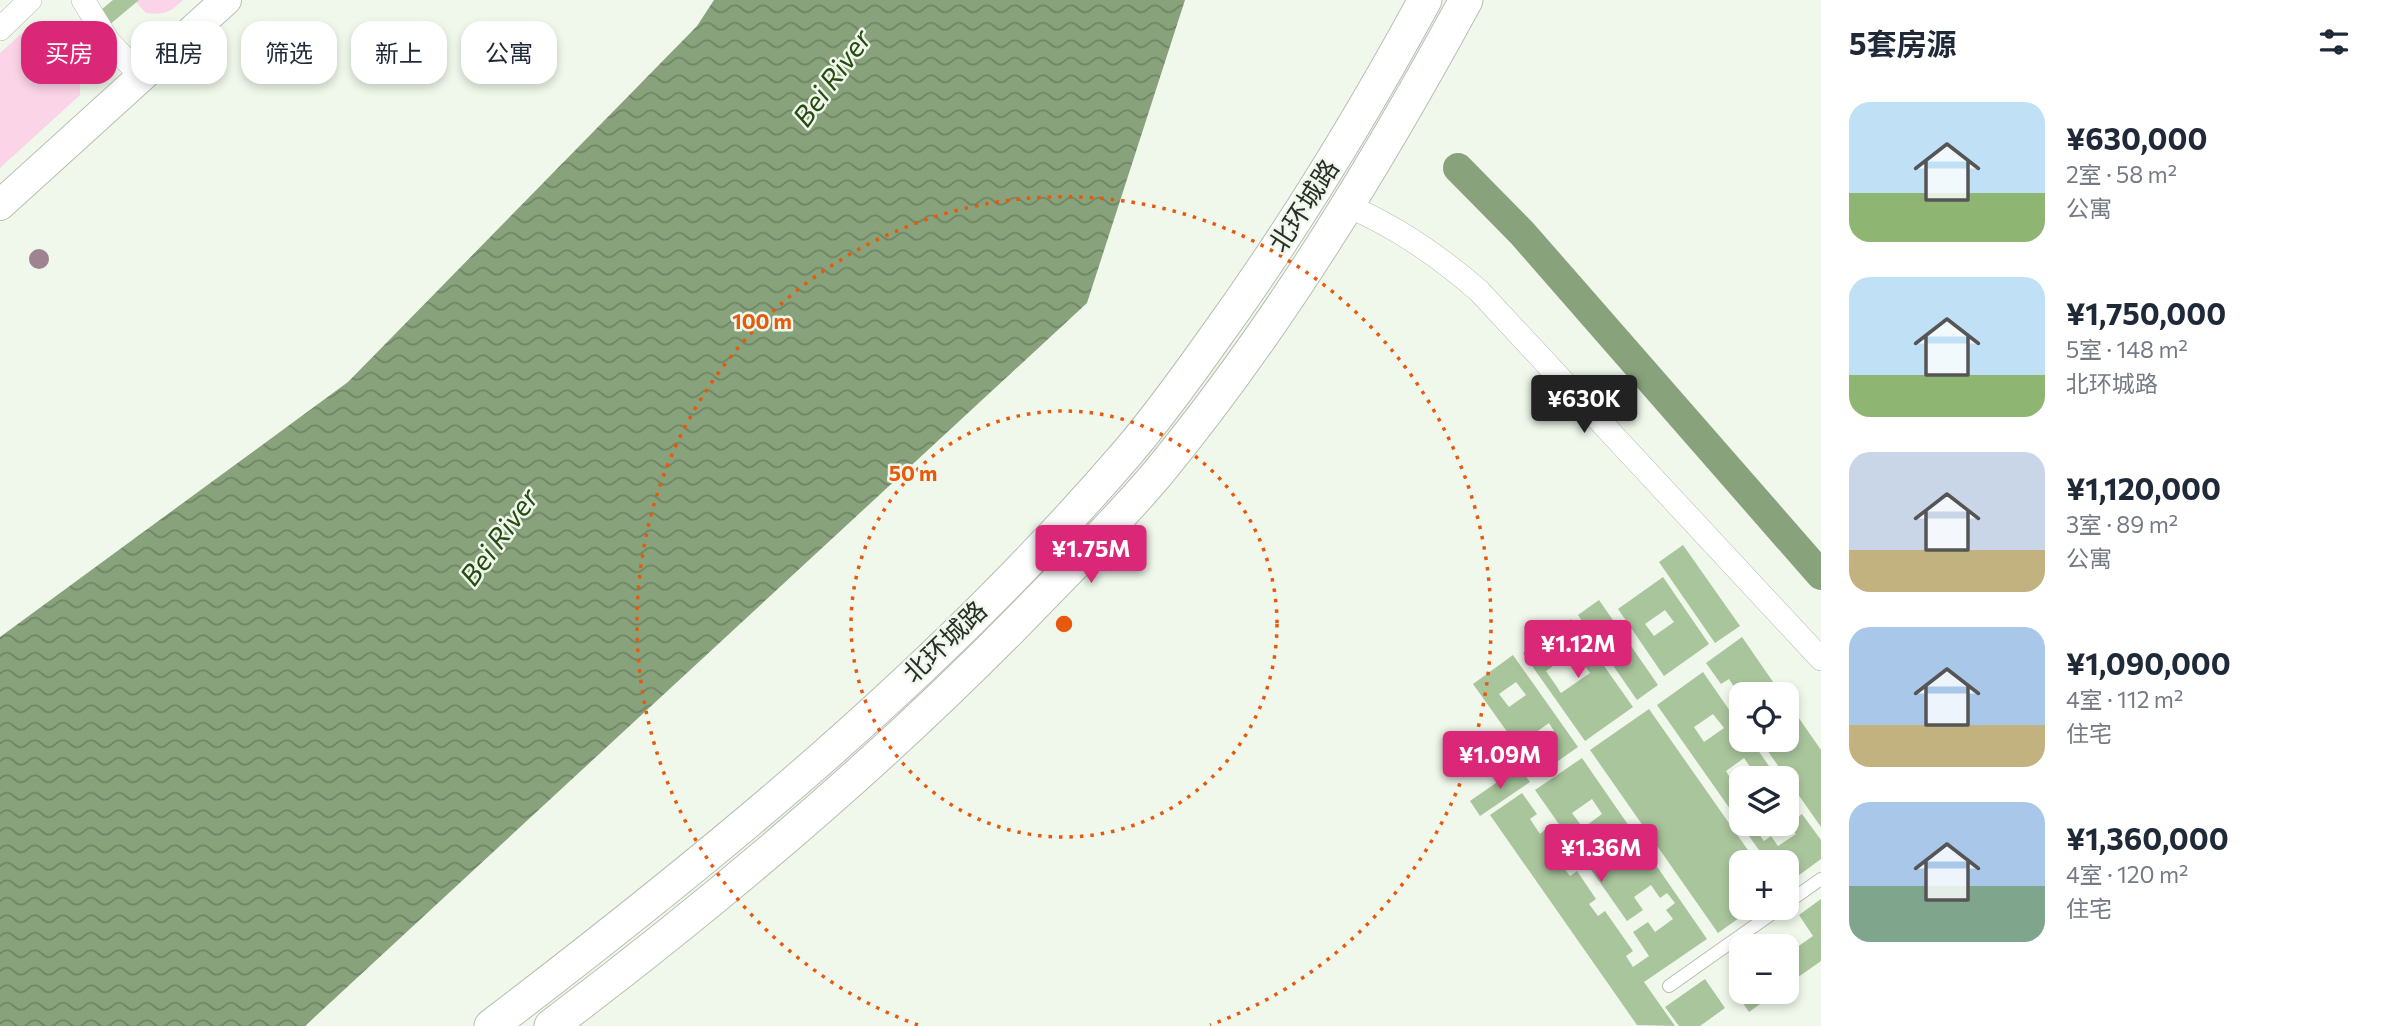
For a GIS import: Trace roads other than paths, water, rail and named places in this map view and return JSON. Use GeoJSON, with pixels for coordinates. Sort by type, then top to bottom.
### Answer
{"type":"FeatureCollection","features":[{"type":"Feature","properties":{"kind":"main road","name":"北环城路"},"geometry":{"type":"LineString","coordinates":[[491,1026],[661,894],[792,785],[910,678],[1054,533],[1129,451],[1245,296],[1334,162],[1425,0]]}},
{"type":"Feature","properties":{"kind":"main road","name":"北环城路"},"geometry":{"type":"LineString","coordinates":[[551,1026],[684,922],[796,829],[935,704],[1011,630],[1157,474],[1275,316],[1348,206],[1406,111],[1466,0]]}},
{"type":"Feature","properties":{"kind":"street"},"geometry":{"type":"LineString","coordinates":[[0,29],[30,0]]}},
{"type":"Feature","properties":{"kind":"street"},"geometry":{"type":"LineString","coordinates":[[83,0],[109,42],[131,65]]}},
{"type":"Feature","properties":{"kind":"street"},"geometry":{"type":"LineString","coordinates":[[203,21],[226,0]]}},
{"type":"Feature","properties":{"kind":"street"},"geometry":{"type":"LineString","coordinates":[[0,205],[134,84]]}},
{"type":"Feature","properties":{"kind":"street"},"geometry":{"type":"LineString","coordinates":[[1348,206],[1422,244],[1479,291],[1821,659]]}},
{"type":"Feature","properties":{"kind":"lane"},"geometry":{"type":"LineString","coordinates":[[1799,895],[1821,879]]}},
{"type":"Feature","properties":{"kind":"lane"},"geometry":{"type":"LineString","coordinates":[[1669,986],[1763,920]]}},
{"type":"Feature","properties":{"kind":"water","name":"Bei River"},"geometry":{"type":"Polygon","coordinates":[[[714,0],[1185,0],[1087,303],[305,1026],[0,1026],[0,637],[348,382],[697,26],[714,0]]]}},
{"type":"Feature","properties":{"kind":"waterway"},"geometry":{"type":"LineString","coordinates":[[1458,168],[1522,233],[1821,575]]}}]}
